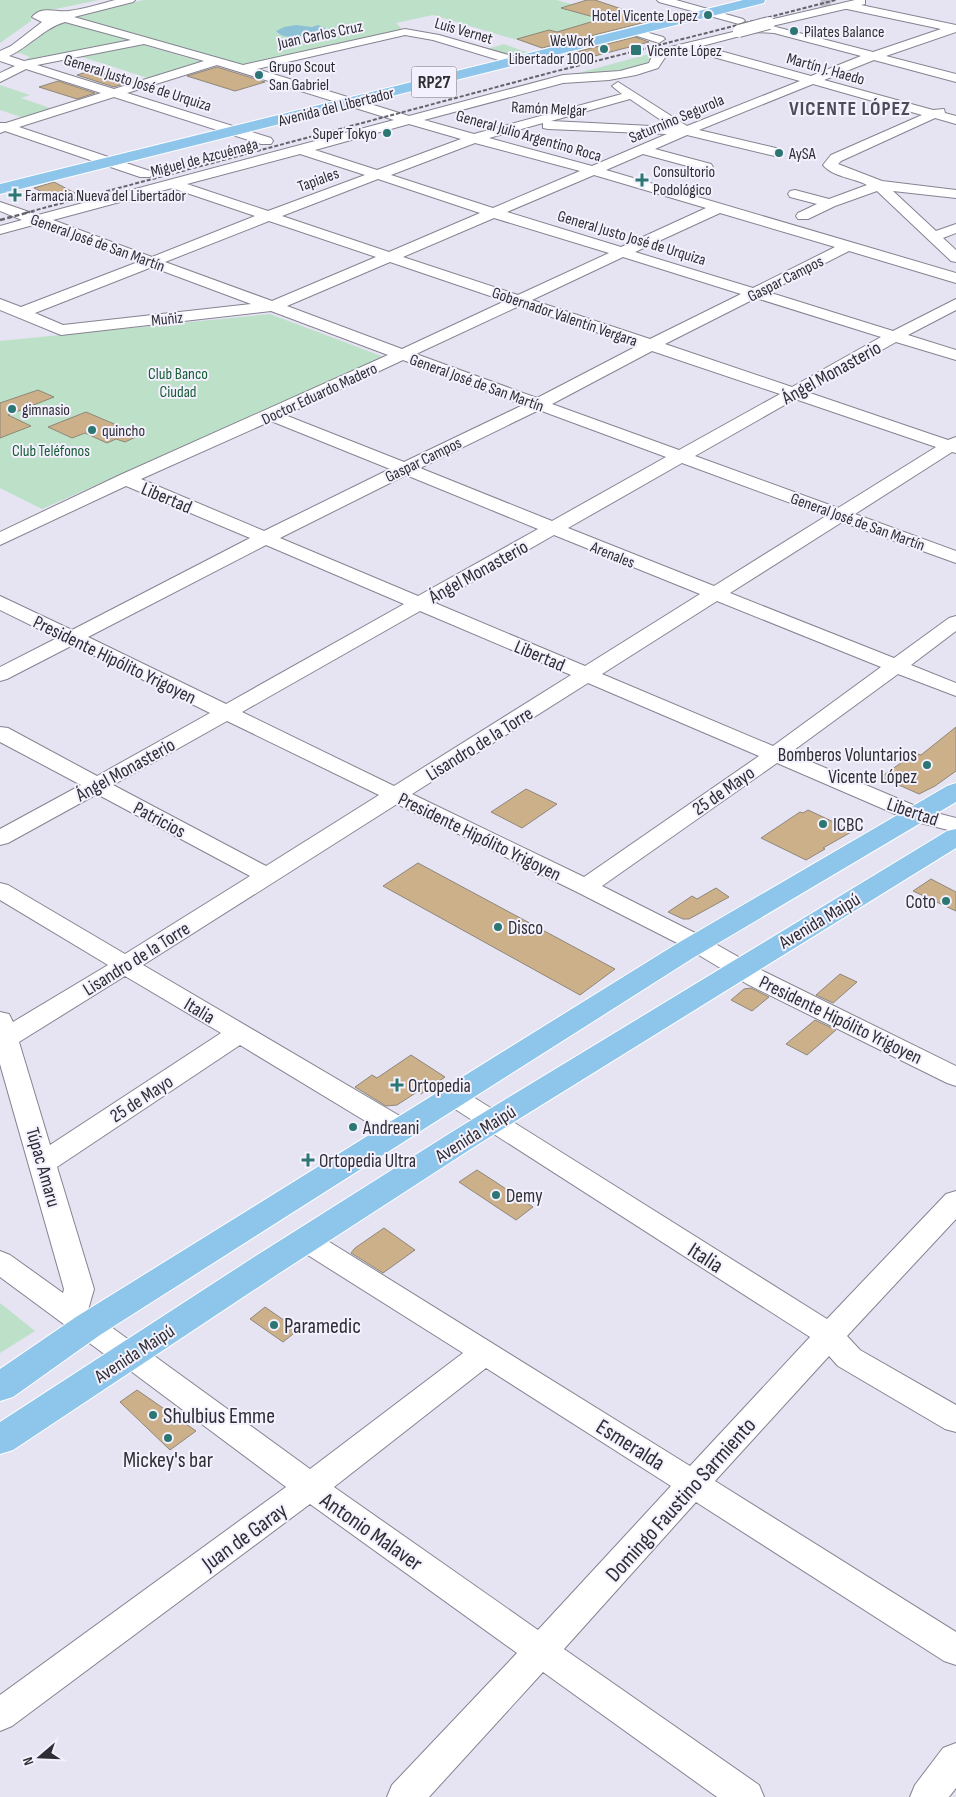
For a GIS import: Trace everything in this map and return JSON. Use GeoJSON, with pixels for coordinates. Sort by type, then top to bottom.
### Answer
{"type":"FeatureCollection","features":[{"type":"Feature","properties":{"kind":"main road","name":"Avenida del Libertador"},"geometry":{"type":"LineString","coordinates":[[0,189],[759,0]]}},
{"type":"Feature","properties":{"kind":"main road"},"geometry":{"type":"LineString","coordinates":[[0,1387],[80,1320],[400,1129],[696,944],[917,816],[956,791]]}},
{"type":"Feature","properties":{"kind":"main road","name":"Avenida Maipú"},"geometry":{"type":"LineString","coordinates":[[0,1440],[304,1240],[738,968],[956,837]]}},
{"type":"Feature","properties":{"kind":"street"},"geometry":{"type":"LineString","coordinates":[[0,56],[15,49],[59,16],[106,0]]}},
{"type":"Feature","properties":{"kind":"street"},"geometry":{"type":"LineString","coordinates":[[0,49],[36,23],[40,15],[59,16],[129,0]]}},
{"type":"Feature","properties":{"kind":"street"},"geometry":{"type":"LineString","coordinates":[[663,0],[708,13],[737,28]]}},
{"type":"Feature","properties":{"kind":"street","name":"Miguel de Azcuénaga"},"geometry":{"type":"LineString","coordinates":[[0,230],[563,80],[606,78],[647,68],[654,65],[659,55],[737,28],[769,27],[807,15],[870,0]]}},
{"type":"Feature","properties":{"kind":"street"},"geometry":{"type":"LineString","coordinates":[[807,15],[833,6],[831,3]]}},
{"type":"Feature","properties":{"kind":"street"},"geometry":{"type":"LineString","coordinates":[[846,6],[955,29]]}},
{"type":"Feature","properties":{"kind":"street","name":"General Julio Argentino Roca"},"geometry":{"type":"LineString","coordinates":[[59,16],[956,278]]}},
{"type":"Feature","properties":{"kind":"street"},"geometry":{"type":"LineString","coordinates":[[769,27],[956,78]]}},
{"type":"Feature","properties":{"kind":"street","name":"Saturnino Segurola"},"geometry":{"type":"LineString","coordinates":[[274,306],[686,131],[874,56],[955,29]]}},
{"type":"Feature","properties":{"kind":"street","name":"Luis Vernet"},"geometry":{"type":"LineString","coordinates":[[405,32],[435,38],[515,61]]}},
{"type":"Feature","properties":{"kind":"street","name":"Juan Carlos Cruz"},"geometry":{"type":"LineString","coordinates":[[242,68],[405,32]]}},
{"type":"Feature","properties":{"kind":"street"},"geometry":{"type":"LineString","coordinates":[[635,32],[659,39]]}},
{"type":"Feature","properties":{"kind":"street"},"geometry":{"type":"LineString","coordinates":[[0,78],[31,62],[145,42]]}},
{"type":"Feature","properties":{"kind":"street","name":"Martín J. Haedo"},"geometry":{"type":"LineString","coordinates":[[688,46],[956,120]]}},
{"type":"Feature","properties":{"kind":"street","name":"General Justo José de Urquiza"},"geometry":{"type":"LineString","coordinates":[[0,56],[266,141]]}},
{"type":"Feature","properties":{"kind":"street"},"geometry":{"type":"LineString","coordinates":[[2,127],[216,61]]}},
{"type":"Feature","properties":{"kind":"street"},"geometry":{"type":"LineString","coordinates":[[606,78],[686,131],[775,152]]}},
{"type":"Feature","properties":{"kind":"street","name":"Tapiales"},"geometry":{"type":"LineString","coordinates":[[21,313],[269,216],[476,138],[632,95]]}},
{"type":"Feature","properties":{"kind":"street"},"geometry":{"type":"LineString","coordinates":[[956,105],[836,158],[830,164],[838,170],[862,177],[879,185],[956,194]]}},
{"type":"Feature","properties":{"kind":"street"},"geometry":{"type":"LineString","coordinates":[[410,120],[459,121]]}},
{"type":"Feature","properties":{"kind":"street","name":"Ramón Melgar"},"geometry":{"type":"LineString","coordinates":[[479,122],[686,131]]}},
{"type":"Feature","properties":{"kind":"street"},"geometry":{"type":"LineString","coordinates":[[2,127],[146,174]]}},
{"type":"Feature","properties":{"kind":"street","name":"General Justo José de Urquiza"},"geometry":{"type":"LineString","coordinates":[[299,149],[376,176],[494,213],[956,355]]}},
{"type":"Feature","properties":{"kind":"street"},"geometry":{"type":"LineString","coordinates":[[644,150],[706,167]]}},
{"type":"Feature","properties":{"kind":"street","name":"Gobernador Valentín Vergara"},"geometry":{"type":"LineString","coordinates":[[173,184],[954,445]]}},
{"type":"Feature","properties":{"kind":"street"},"geometry":{"type":"LineString","coordinates":[[803,216],[830,203],[879,185]]}},
{"type":"Feature","properties":{"kind":"street"},"geometry":{"type":"LineString","coordinates":[[879,185],[956,258]]}},
{"type":"Feature","properties":{"kind":"street"},"geometry":{"type":"LineString","coordinates":[[795,194],[830,203]]}},
{"type":"Feature","properties":{"kind":"street","name":"General José de San Martín"},"geometry":{"type":"LineString","coordinates":[[0,206],[274,306],[401,355],[956,557]]}},
{"type":"Feature","properties":{"kind":"street","name":"Doctor Eduardo Madero"},"geometry":{"type":"LineString","coordinates":[[0,539],[126,479],[271,415],[718,208]]}},
{"type":"Feature","properties":{"kind":"street"},"geometry":{"type":"LineString","coordinates":[[933,237],[956,228]]}},
{"type":"Feature","properties":{"kind":"street","name":"Gaspar Campos"},"geometry":{"type":"LineString","coordinates":[[0,675],[265,538],[539,404],[651,345],[848,246]]}},
{"type":"Feature","properties":{"kind":"street"},"geometry":{"type":"LineString","coordinates":[[0,304],[21,313]]}},
{"type":"Feature","properties":{"kind":"street","name":"Ángel Monasterio"},"geometry":{"type":"LineString","coordinates":[[0,838],[895,336],[956,304]]}},
{"type":"Feature","properties":{"kind":"street","name":"Muñiz"},"geometry":{"type":"LineString","coordinates":[[21,313],[61,330],[274,306]]}},
{"type":"Feature","properties":{"kind":"street","name":"Arenales"},"geometry":{"type":"LineString","coordinates":[[271,415],[892,666],[956,690]]}},
{"type":"Feature","properties":{"kind":"street","name":"Lisandro de la Torre"},"geometry":{"type":"LineString","coordinates":[[2,1033],[125,966],[714,594],[954,445]]}},
{"type":"Feature","properties":{"kind":"street","name":"Libertad"},"geometry":{"type":"LineString","coordinates":[[126,479],[917,816],[956,825]]}},
{"type":"Feature","properties":{"kind":"street","name":"Presidente Hipólito Yrigoyen"},"geometry":{"type":"LineString","coordinates":[[0,602],[585,887],[696,944],[738,968],[956,1077]]}},
{"type":"Feature","properties":{"kind":"street","name":"25 de Mayo"},"geometry":{"type":"LineString","coordinates":[[585,887],[774,754],[892,666],[956,622]]}},
{"type":"Feature","properties":{"kind":"street","name":"Patricios"},"geometry":{"type":"LineString","coordinates":[[0,733],[267,876]]}},
{"type":"Feature","properties":{"kind":"street","name":"Italia"},"geometry":{"type":"LineString","coordinates":[[0,890],[400,1129]]}},
{"type":"Feature","properties":{"kind":"street","name":"Túpac Amaru"},"geometry":{"type":"LineString","coordinates":[[2,1033],[43,1163],[79,1290],[80,1320]]}},
{"type":"Feature","properties":{"kind":"street","name":"25 de Mayo"},"geometry":{"type":"LineString","coordinates":[[43,1163],[239,1033]]}},
{"type":"Feature","properties":{"kind":"street","name":"Italia"},"geometry":{"type":"LineString","coordinates":[[453,1096],[828,1335],[849,1358],[956,1420]]}},
{"type":"Feature","properties":{"kind":"street","name":"Domingo Faustino Sarmiento"},"geometry":{"type":"LineString","coordinates":[[405,1797],[542,1651],[828,1335],[956,1202]]}},
{"type":"Feature","properties":{"kind":"street","name":"Esmeralda"},"geometry":{"type":"LineString","coordinates":[[304,1240],[485,1352],[956,1650]]}},
{"type":"Feature","properties":{"kind":"street","name":"Antonio Malaver"},"geometry":{"type":"LineString","coordinates":[[0,1262],[131,1355],[310,1487],[746,1797]]}},
{"type":"Feature","properties":{"kind":"street","name":"Juan de Garay"},"geometry":{"type":"LineString","coordinates":[[0,1715],[310,1487],[485,1352]]}},
{"type":"Feature","properties":{"kind":"street"},"geometry":{"type":"LineString","coordinates":[[928,1797],[956,1759]]}},
{"type":"Feature","properties":{"kind":"green space"},"geometry":{"type":"Polygon","coordinates":[[[0,0],[99,0],[36,13],[31,16],[31,21],[0,43],[0,0]]]}},
{"type":"Feature","properties":{"kind":"green space"},"geometry":{"type":"Polygon","coordinates":[[[144,0],[556,0],[638,21],[614,30],[544,48],[433,15],[396,23],[405,32],[242,68],[74,20],[75,16],[144,0]]]}},
{"type":"Feature","properties":{"kind":"green space"},"geometry":{"type":"Polygon","coordinates":[[[59,23],[71,23],[135,41],[28,60],[26,59],[30,57],[20,53],[8,55],[23,49],[59,23]]]}},
{"type":"Feature","properties":{"kind":"green space"},"geometry":{"type":"Polygon","coordinates":[[[504,44],[529,53],[515,57],[487,49],[504,44]]]}},
{"type":"Feature","properties":{"kind":"green space"},"geometry":{"type":"Polygon","coordinates":[[[143,45],[203,62],[151,79],[79,56],[143,45]]]}},
{"type":"Feature","properties":{"kind":"green space"},"geometry":{"type":"Polygon","coordinates":[[[649,54],[650,57],[647,65],[633,71],[571,75],[649,54]]]}},
{"type":"Feature","properties":{"kind":"green space"},"geometry":{"type":"Polygon","coordinates":[[[0,85],[30,95],[21,98],[53,109],[24,118],[0,110],[0,85]]]}},
{"type":"Feature","properties":{"kind":"green space","name":"Club Banco Ciudad"},"geometry":{"type":"Polygon","coordinates":[[[270,314],[384,357],[42,509],[0,488],[0,341],[270,314]]]}},
{"type":"Feature","properties":{"kind":"green space"},"geometry":{"type":"Polygon","coordinates":[[[0,1303],[35,1331],[0,1353],[0,1303]]]}},
{"type":"Feature","properties":{"kind":"water"},"geometry":{"type":"Polygon","coordinates":[[[296,25],[312,27],[318,25],[325,28],[326,31],[299,37],[287,37],[276,31],[284,27],[296,25]]]}},
{"type":"Feature","properties":{"kind":"building"},"geometry":{"type":"Polygon","coordinates":[[[587,0],[595,0],[654,20],[542,48],[517,39],[549,30],[557,32],[601,19],[561,8],[587,0]]]}},
{"type":"Feature","properties":{"kind":"building","name":"WeWork Libertador 1000"},"geometry":{"type":"Polygon","coordinates":[[[635,37],[649,42],[579,60],[564,55],[635,37]]]}},
{"type":"Feature","properties":{"kind":"building"},"geometry":{"type":"Polygon","coordinates":[[[217,67],[265,82],[235,91],[187,76],[217,67]]]}},
{"type":"Feature","properties":{"kind":"building"},"geometry":{"type":"Polygon","coordinates":[[[93,70],[130,82],[114,87],[77,75],[93,70]]]}},
{"type":"Feature","properties":{"kind":"building"},"geometry":{"type":"Polygon","coordinates":[[[58,81],[95,93],[77,99],[39,87],[58,81]]]}},
{"type":"Feature","properties":{"kind":"building"},"geometry":{"type":"Polygon","coordinates":[[[54,182],[75,193],[55,198],[34,188],[54,182]]]}},
{"type":"Feature","properties":{"kind":"building","name":"gimnasio"},"geometry":{"type":"Polygon","coordinates":[[[38,390],[54,397],[8,415],[31,426],[0,438],[0,403],[38,390]]]}},
{"type":"Feature","properties":{"kind":"building","name":"quincho"},"geometry":{"type":"Polygon","coordinates":[[[86,412],[140,435],[125,442],[116,439],[107,443],[85,433],[72,438],[48,427],[86,412]]]}},
{"type":"Feature","properties":{"kind":"building"},"geometry":{"type":"Polygon","coordinates":[[[956,727],[956,771],[935,786],[919,794],[881,777],[915,753],[921,755],[956,727]]]}},
{"type":"Feature","properties":{"kind":"building"},"geometry":{"type":"Polygon","coordinates":[[[526,789],[557,804],[522,828],[491,812],[526,789]]]}},
{"type":"Feature","properties":{"kind":"building"},"geometry":{"type":"Polygon","coordinates":[[[808,810],[853,831],[806,860],[761,838],[800,812],[803,813],[808,810]]]}},
{"type":"Feature","properties":{"kind":"building","name":"Disco"},"geometry":{"type":"Polygon","coordinates":[[[418,863],[615,969],[580,995],[383,886],[418,863]]]}},
{"type":"Feature","properties":{"kind":"building","name":"Coto"},"geometry":{"type":"Polygon","coordinates":[[[931,879],[956,892],[956,911],[913,891],[931,879]]]}},
{"type":"Feature","properties":{"kind":"building"},"geometry":{"type":"Polygon","coordinates":[[[716,888],[729,897],[689,919],[683,919],[668,912],[692,896],[697,899],[716,888]]]}},
{"type":"Feature","properties":{"kind":"building"},"geometry":{"type":"Polygon","coordinates":[[[840,974],[857,982],[833,1003],[816,995],[840,974]]]}},
{"type":"Feature","properties":{"kind":"building"},"geometry":{"type":"Polygon","coordinates":[[[751,988],[769,997],[752,1011],[731,1000],[744,989],[751,988]]]}},
{"type":"Feature","properties":{"kind":"building"},"geometry":{"type":"Polygon","coordinates":[[[815,1020],[836,1030],[807,1055],[786,1044],[815,1020]]]}},
{"type":"Feature","properties":{"kind":"building"},"geometry":{"type":"Polygon","coordinates":[[[411,1055],[445,1077],[421,1094],[417,1092],[397,1105],[386,1106],[355,1087],[372,1075],[377,1078],[411,1055]]]}},
{"type":"Feature","properties":{"kind":"building","name":"Demy"},"geometry":{"type":"Polygon","coordinates":[[[477,1170],[533,1207],[516,1220],[459,1182],[477,1170]]]}},
{"type":"Feature","properties":{"kind":"building"},"geometry":{"type":"Polygon","coordinates":[[[384,1228],[415,1250],[383,1273],[351,1253],[355,1248],[384,1228]]]}},
{"type":"Feature","properties":{"kind":"building","name":"Paramedic"},"geometry":{"type":"Polygon","coordinates":[[[265,1307],[298,1330],[283,1342],[250,1319],[265,1307]]]}},
{"type":"Feature","properties":{"kind":"building","name":"Shulbius Emme"},"geometry":{"type":"Polygon","coordinates":[[[137,1390],[196,1431],[170,1450],[120,1402],[137,1390]]]}},
{"type":"Feature","properties":{"kind":"tunnel"},"geometry":{"type":"LineString","coordinates":[[821,0],[831,3]]}},
{"type":"Feature","properties":{"kind":"railway"},"geometry":{"type":"LineString","coordinates":[[25,213],[553,72],[836,0]]}},
{"type":"Feature","properties":{"kind":"railway"},"geometry":{"type":"LineString","coordinates":[[0,220],[30,212]]}},
{"type":"Feature","properties":{"kind":"place","name":"Hotel Vicente Lopez"},"geometry":{"type":"Point","coordinates":[708,15]}},
{"type":"Feature","properties":{"kind":"place","name":"Pilates Balance"},"geometry":{"type":"Point","coordinates":[794,31]}},
{"type":"Feature","properties":{"kind":"place","name":"WeWork Libertador 1000"},"geometry":{"type":"Point","coordinates":[604,49]}},
{"type":"Feature","properties":{"kind":"place","name":"Vicente López"},"geometry":{"type":"Point","coordinates":[636,50]}},
{"type":"Feature","properties":{"kind":"place","name":"Grupo Scout San Gabriel"},"geometry":{"type":"Point","coordinates":[259,75]}},
{"type":"Feature","properties":{"kind":"place","name":"Super Tokyo"},"geometry":{"type":"Point","coordinates":[387,133]}},
{"type":"Feature","properties":{"kind":"place","name":"AySA"},"geometry":{"type":"Point","coordinates":[779,153]}},
{"type":"Feature","properties":{"kind":"place","name":"Consultorio Podológico"},"geometry":{"type":"Point","coordinates":[642,180]}},
{"type":"Feature","properties":{"kind":"place","name":"Farmacia Nueva del Libertador"},"geometry":{"type":"Point","coordinates":[15,195]}},
{"type":"Feature","properties":{"kind":"place","name":"gimnasio"},"geometry":{"type":"Point","coordinates":[12,409]}},
{"type":"Feature","properties":{"kind":"place","name":"quincho"},"geometry":{"type":"Point","coordinates":[92,430]}},
{"type":"Feature","properties":{"kind":"place","name":"Bomberos Voluntarios Vicente López"},"geometry":{"type":"Point","coordinates":[927,765]}},
{"type":"Feature","properties":{"kind":"place","name":"ICBC"},"geometry":{"type":"Point","coordinates":[823,824]}},
{"type":"Feature","properties":{"kind":"place","name":"Coto"},"geometry":{"type":"Point","coordinates":[946,901]}},
{"type":"Feature","properties":{"kind":"place","name":"Disco"},"geometry":{"type":"Point","coordinates":[498,927]}},
{"type":"Feature","properties":{"kind":"place","name":"Ortopedia"},"geometry":{"type":"Point","coordinates":[397,1085]}},
{"type":"Feature","properties":{"kind":"place","name":"Andreani"},"geometry":{"type":"Point","coordinates":[353,1127]}},
{"type":"Feature","properties":{"kind":"place","name":"Ortopedia Ultra"},"geometry":{"type":"Point","coordinates":[308,1160]}},
{"type":"Feature","properties":{"kind":"place","name":"Demy"},"geometry":{"type":"Point","coordinates":[496,1195]}},
{"type":"Feature","properties":{"kind":"place","name":"Paramedic"},"geometry":{"type":"Point","coordinates":[274,1325]}},
{"type":"Feature","properties":{"kind":"place","name":"Shulbius Emme"},"geometry":{"type":"Point","coordinates":[153,1415]}},
{"type":"Feature","properties":{"kind":"place","name":"Mickey's bar"},"geometry":{"type":"Point","coordinates":[168,1438]}},
{"type":"Feature","properties":{"kind":"district","name":"VICENTE LÓPEZ"},"geometry":{"type":"Point","coordinates":[850,108]}},
{"type":"Feature","properties":{"kind":"park label","name":"Club Teléfonos"},"geometry":{"type":"Point","coordinates":[51,450]}}]}
